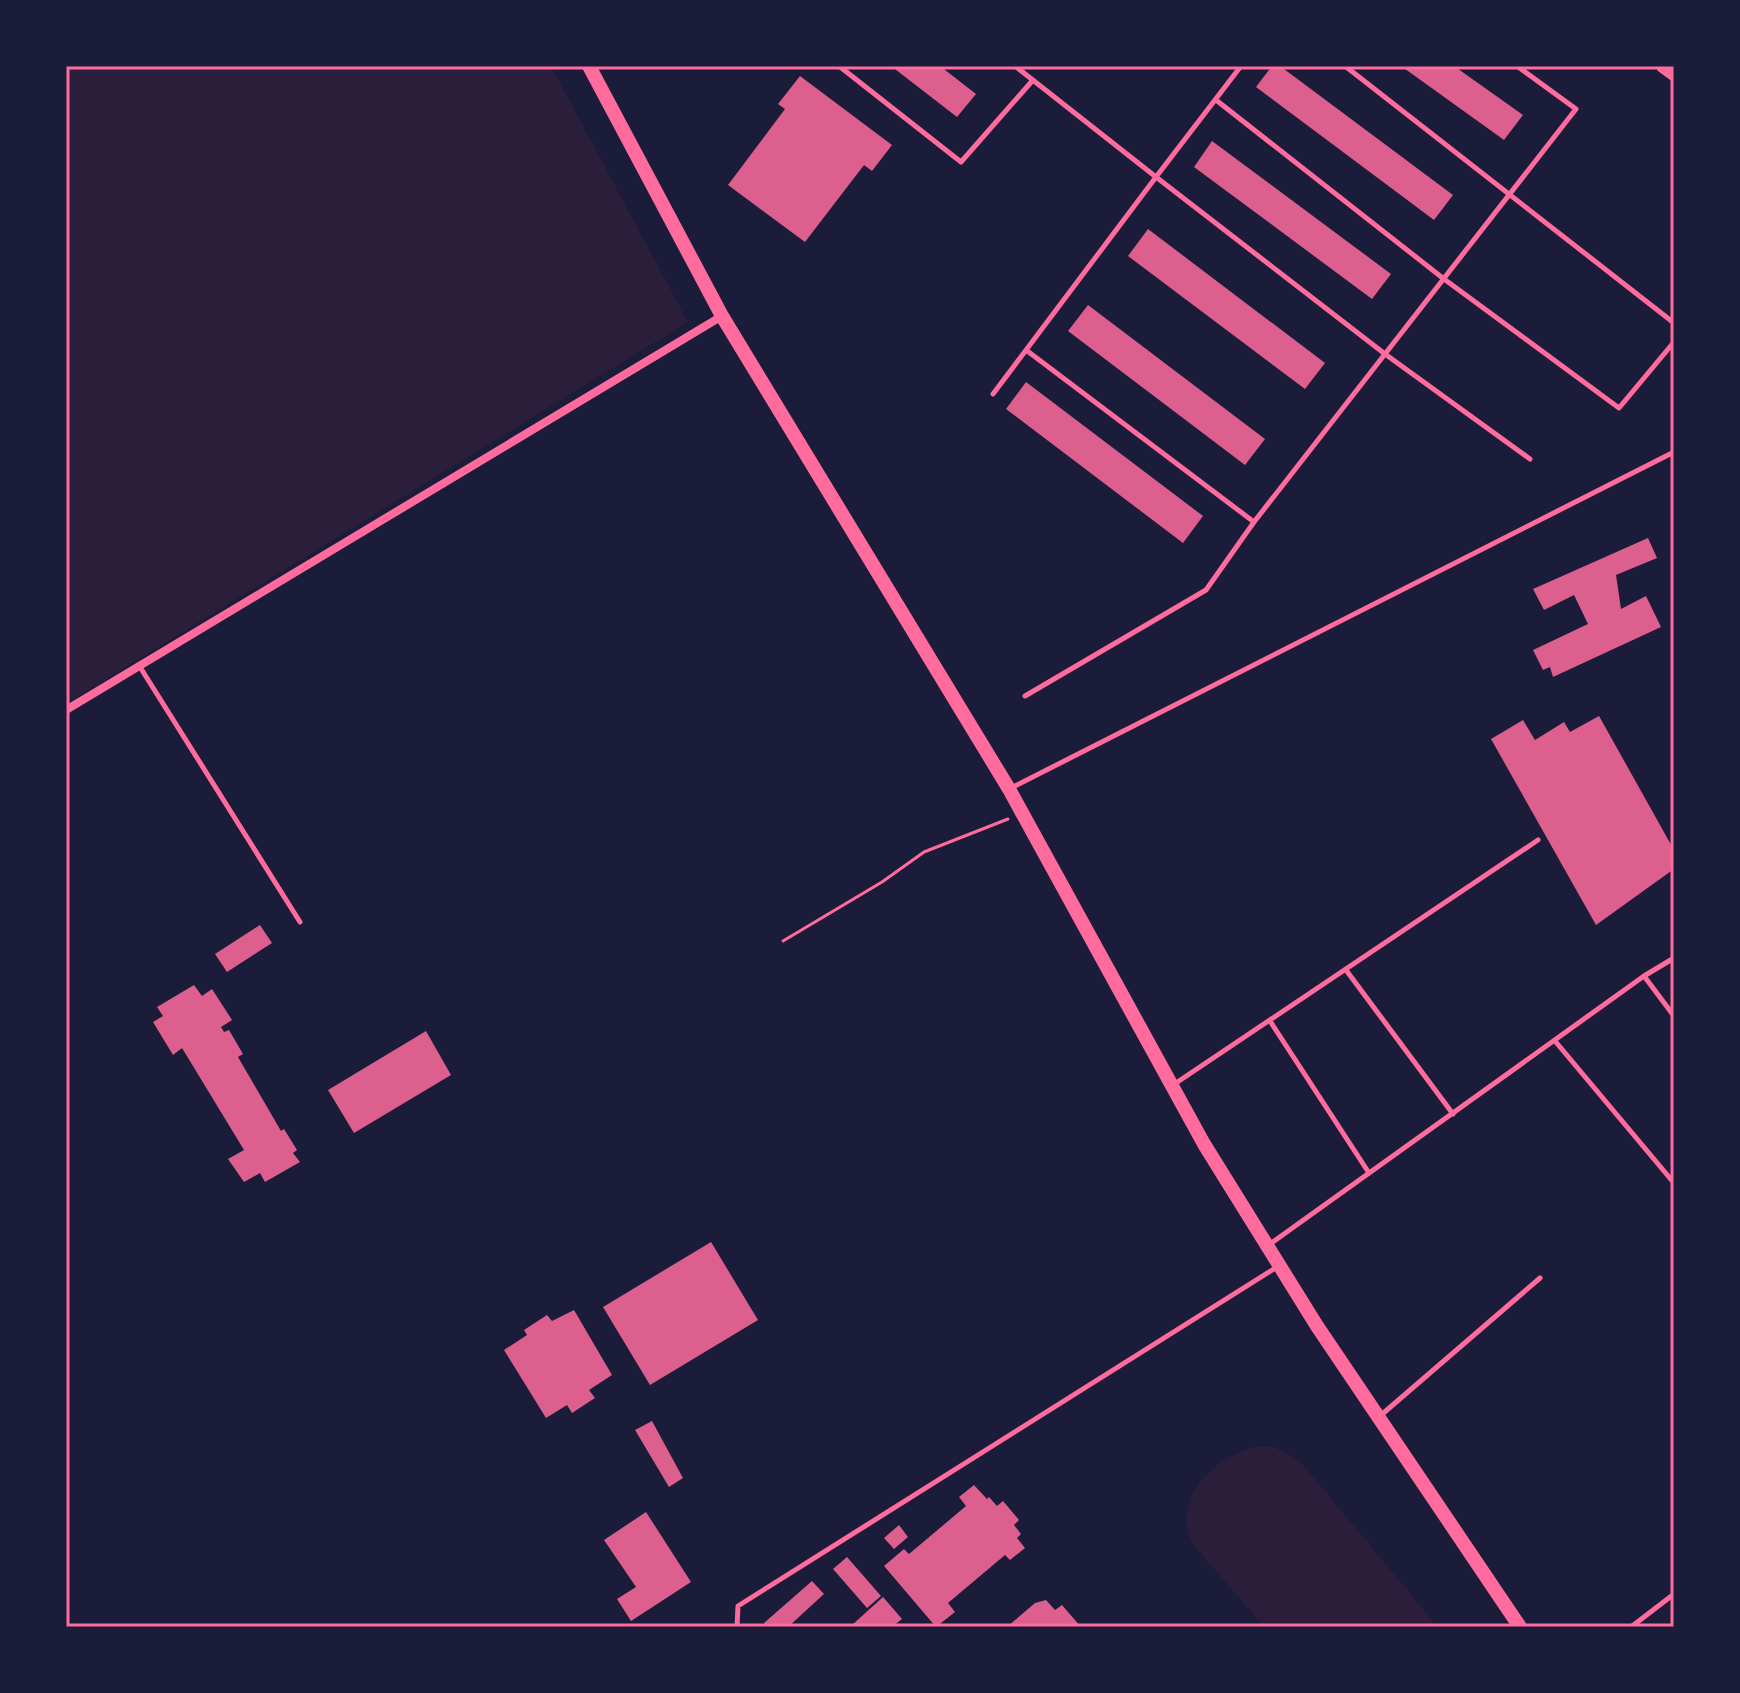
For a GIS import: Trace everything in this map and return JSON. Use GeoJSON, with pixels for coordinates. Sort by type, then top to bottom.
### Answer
{"type":"FeatureCollection","features":[{"type":"Feature","properties":{"kind":"main road"},"geometry":{"type":"LineString","coordinates":[[589,66],[722,316],[1009,789],[1172,1086],[1278,1267],[1520,1627]]}},
{"type":"Feature","properties":{"kind":"main road"},"geometry":{"type":"LineString","coordinates":[[1663,66],[1674,74]]}},
{"type":"Feature","properties":{"kind":"street"},"geometry":{"type":"LineString","coordinates":[[66,710],[722,316]]}},
{"type":"Feature","properties":{"kind":"lane"},"geometry":{"type":"LineString","coordinates":[[839,66],[961,162],[1033,80]]}},
{"type":"Feature","properties":{"kind":"lane"},"geometry":{"type":"LineString","coordinates":[[1015,66],[1385,354],[1530,459]]}},
{"type":"Feature","properties":{"kind":"lane"},"geometry":{"type":"LineString","coordinates":[[993,394],[1241,66]]}},
{"type":"Feature","properties":{"kind":"lane"},"geometry":{"type":"LineString","coordinates":[[1345,66],[1674,323]]}},
{"type":"Feature","properties":{"kind":"lane"},"geometry":{"type":"LineString","coordinates":[[1025,696],[1206,590],[1254,522],[1576,109],[1517,66]]}},
{"type":"Feature","properties":{"kind":"lane"},"geometry":{"type":"LineString","coordinates":[[1216,100],[1444,279],[1619,408],[1674,342]]}},
{"type":"Feature","properties":{"kind":"lane"},"geometry":{"type":"LineString","coordinates":[[1026,350],[1254,522]]}},
{"type":"Feature","properties":{"kind":"lane"},"geometry":{"type":"LineString","coordinates":[[1009,789],[1674,452]]}},
{"type":"Feature","properties":{"kind":"lane"},"geometry":{"type":"LineString","coordinates":[[140,667],[300,922]]}},
{"type":"Feature","properties":{"kind":"lane"},"geometry":{"type":"LineString","coordinates":[[1172,1086],[1538,840]]}},
{"type":"Feature","properties":{"kind":"lane"},"geometry":{"type":"LineString","coordinates":[[1266,1246],[1644,976],[1674,958]]}},
{"type":"Feature","properties":{"kind":"lane"},"geometry":{"type":"LineString","coordinates":[[1346,970],[1453,1114]]}},
{"type":"Feature","properties":{"kind":"lane"},"geometry":{"type":"LineString","coordinates":[[1644,976],[1674,1016]]}},
{"type":"Feature","properties":{"kind":"lane"},"geometry":{"type":"LineString","coordinates":[[1270,1021],[1369,1173]]}},
{"type":"Feature","properties":{"kind":"lane"},"geometry":{"type":"LineString","coordinates":[[1555,1041],[1674,1183]]}},
{"type":"Feature","properties":{"kind":"lane"},"geometry":{"type":"LineString","coordinates":[[737,1627],[738,1606],[1278,1267]]}},
{"type":"Feature","properties":{"kind":"lane"},"geometry":{"type":"LineString","coordinates":[[1378,1417],[1540,1278]]}},
{"type":"Feature","properties":{"kind":"lane"},"geometry":{"type":"LineString","coordinates":[[1631,1627],[1674,1594]]}},
{"type":"Feature","properties":{"kind":"path"},"geometry":{"type":"LineString","coordinates":[[783,941],[882,882],[924,852],[1023,814]]}},
{"type":"Feature","properties":{"kind":"shaded area"},"geometry":{"type":"Polygon","coordinates":[[[66,66],[551,66],[688,322],[66,704],[66,66]]]}},
{"type":"Feature","properties":{"kind":"shaded area"},"geometry":{"type":"Polygon","coordinates":[[[1258,1446],[1274,1447],[1299,1460],[1438,1627],[1264,1627],[1191,1542],[1187,1525],[1193,1493],[1202,1480],[1227,1459],[1258,1446]]]}},
{"type":"Feature","properties":{"kind":"building"},"geometry":{"type":"Polygon","coordinates":[[[891,66],[940,66],[976,94],[957,117],[891,66]]]}},
{"type":"Feature","properties":{"kind":"building"},"geometry":{"type":"Polygon","coordinates":[[[1272,66],[1280,66],[1453,195],[1434,220],[1256,87],[1272,66]]]}},
{"type":"Feature","properties":{"kind":"building"},"geometry":{"type":"Polygon","coordinates":[[[1401,66],[1454,66],[1523,115],[1504,140],[1401,66]]]}},
{"type":"Feature","properties":{"kind":"building"},"geometry":{"type":"Polygon","coordinates":[[[800,76],[892,145],[872,171],[864,165],[805,242],[728,185],[785,109],[778,104],[800,76]]]}},
{"type":"Feature","properties":{"kind":"building"},"geometry":{"type":"Polygon","coordinates":[[[1212,141],[1391,274],[1372,299],[1194,167],[1212,141]]]}},
{"type":"Feature","properties":{"kind":"building"},"geometry":{"type":"Polygon","coordinates":[[[1148,229],[1325,363],[1305,389],[1128,256],[1148,229]]]}},
{"type":"Feature","properties":{"kind":"building"},"geometry":{"type":"Polygon","coordinates":[[[1088,305],[1265,439],[1245,465],[1068,331],[1088,305]]]}},
{"type":"Feature","properties":{"kind":"building"},"geometry":{"type":"Polygon","coordinates":[[[1026,382],[1203,516],[1183,543],[1006,409],[1026,382]]]}},
{"type":"Feature","properties":{"kind":"building"},"geometry":{"type":"Polygon","coordinates":[[[1648,538],[1657,558],[1616,575],[1621,609],[1646,596],[1661,627],[1553,677],[1550,667],[1543,670],[1533,650],[1588,624],[1574,595],[1544,610],[1533,589],[1648,538]]]}},
{"type":"Feature","properties":{"kind":"building"},"geometry":{"type":"Polygon","coordinates":[[[1599,716],[1674,850],[1674,869],[1596,925],[1491,739],[1523,720],[1535,740],[1564,722],[1570,732],[1599,716]]]}},
{"type":"Feature","properties":{"kind":"building"},"geometry":{"type":"Polygon","coordinates":[[[260,925],[272,943],[227,972],[215,954],[260,925]]]}},
{"type":"Feature","properties":{"kind":"building"},"geometry":{"type":"Polygon","coordinates":[[[194,985],[202,996],[212,989],[232,1020],[221,1027],[224,1032],[229,1030],[243,1054],[238,1057],[281,1131],[284,1129],[297,1150],[293,1153],[300,1162],[265,1182],[260,1173],[244,1182],[228,1159],[244,1150],[182,1048],[173,1055],[153,1022],[163,1016],[157,1007],[194,985]]]}},
{"type":"Feature","properties":{"kind":"building"},"geometry":{"type":"Polygon","coordinates":[[[426,1031],[451,1075],[354,1133],[328,1090],[426,1031]]]}},
{"type":"Feature","properties":{"kind":"building"},"geometry":{"type":"Polygon","coordinates":[[[711,1242],[758,1320],[650,1385],[603,1307],[711,1242]]]}},
{"type":"Feature","properties":{"kind":"building"},"geometry":{"type":"Polygon","coordinates":[[[574,1310],[612,1375],[589,1390],[595,1398],[572,1413],[567,1405],[546,1418],[504,1350],[527,1335],[524,1330],[547,1315],[552,1321],[574,1310]]]}},
{"type":"Feature","properties":{"kind":"building"},"geometry":{"type":"Polygon","coordinates":[[[652,1421],[683,1478],[669,1487],[635,1430],[652,1421]]]}},
{"type":"Feature","properties":{"kind":"building"},"geometry":{"type":"Polygon","coordinates":[[[974,1485],[997,1506],[1003,1501],[1019,1520],[1014,1525],[1021,1534],[1017,1538],[1025,1548],[1010,1560],[1005,1555],[948,1603],[955,1612],[936,1627],[884,1566],[904,1549],[909,1554],[966,1506],[959,1497],[974,1485]]]}},
{"type":"Feature","properties":{"kind":"building"},"geometry":{"type":"Polygon","coordinates":[[[646,1512],[691,1582],[631,1621],[617,1599],[636,1587],[604,1540],[646,1512]]]}},
{"type":"Feature","properties":{"kind":"building"},"geometry":{"type":"Polygon","coordinates":[[[899,1525],[908,1537],[894,1549],[884,1538],[899,1525]]]}},
{"type":"Feature","properties":{"kind":"building"},"geometry":{"type":"Polygon","coordinates":[[[847,1557],[881,1596],[867,1608],[833,1569],[847,1557]]]}},
{"type":"Feature","properties":{"kind":"building"},"geometry":{"type":"Polygon","coordinates":[[[812,1581],[824,1594],[788,1627],[767,1627],[764,1623],[812,1581]]]}},
{"type":"Feature","properties":{"kind":"building"},"geometry":{"type":"Polygon","coordinates":[[[883,1597],[902,1619],[892,1627],[852,1625],[883,1597]]]}},
{"type":"Feature","properties":{"kind":"building"},"geometry":{"type":"Polygon","coordinates":[[[1046,1600],[1055,1610],[1062,1605],[1081,1627],[1007,1627],[1035,1603],[1046,1600]]]}}]}
